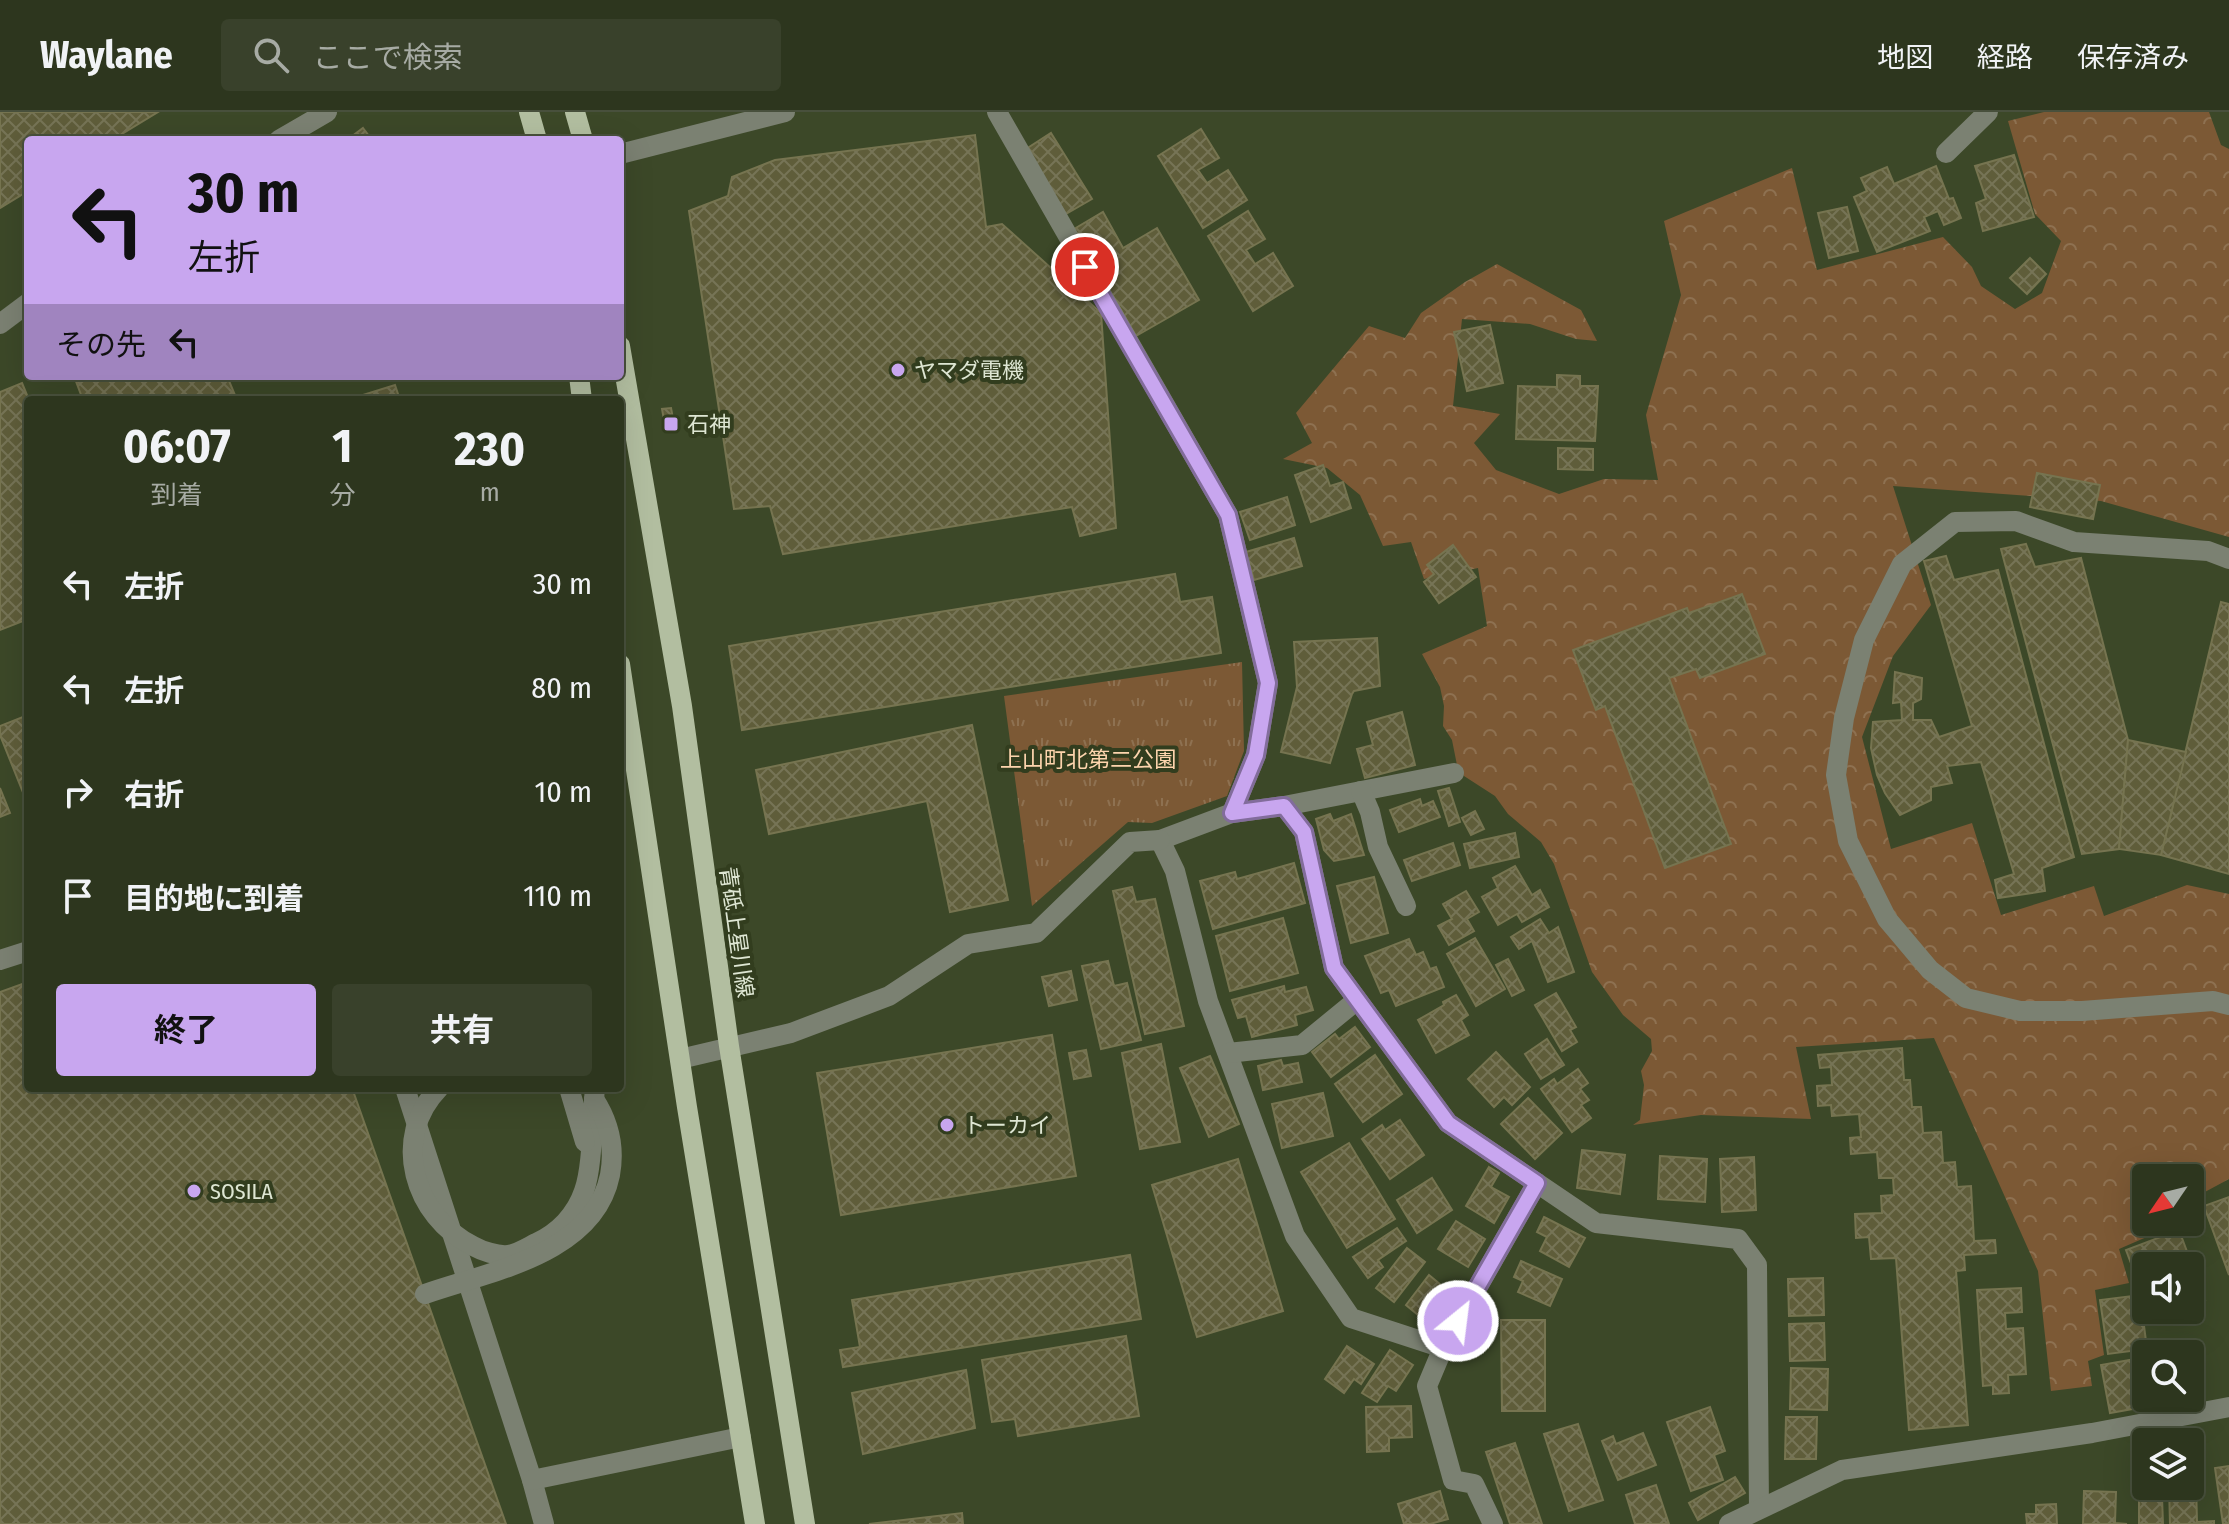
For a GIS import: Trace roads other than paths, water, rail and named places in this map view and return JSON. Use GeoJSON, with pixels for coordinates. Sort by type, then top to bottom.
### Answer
{"type":"FeatureCollection","features":[{"type":"Feature","properties":{"kind":"main road"},"geometry":{"type":"LineString","coordinates":[[529,112],[536,136]]}},
{"type":"Feature","properties":{"kind":"main road"},"geometry":{"type":"LineString","coordinates":[[575,112],[582,136]]}},
{"type":"Feature","properties":{"kind":"main road","name":"青砥上星川線"},"geometry":{"type":"LineString","coordinates":[[624,369],[682,706],[729,1046],[805,1524]]}},
{"type":"Feature","properties":{"kind":"main road"},"geometry":{"type":"LineString","coordinates":[[625,740],[755,1524]]}},
{"type":"Feature","properties":{"kind":"street"},"geometry":{"type":"LineString","coordinates":[[286,136],[327,112]]}},
{"type":"Feature","properties":{"kind":"street"},"geometry":{"type":"LineString","coordinates":[[624,153],[785,112]]}},
{"type":"Feature","properties":{"kind":"street"},"geometry":{"type":"LineString","coordinates":[[997,112],[1228,515],[1268,683],[1256,755],[1232,813]]}},
{"type":"Feature","properties":{"kind":"street"},"geometry":{"type":"LineString","coordinates":[[1946,153],[1988,112]]}},
{"type":"Feature","properties":{"kind":"street"},"geometry":{"type":"LineString","coordinates":[[0,324],[24,306]]}},
{"type":"Feature","properties":{"kind":"street"},"geometry":{"type":"LineString","coordinates":[[2229,559],[2208,551],[2074,542],[2016,521],[1955,522],[1902,564],[1864,640],[1844,718],[1836,775],[1848,841],[1887,919],[1930,970],[1966,998],[2020,1011],[2082,1011],[2213,1001],[2229,1005]]}},
{"type":"Feature","properties":{"kind":"street"},"geometry":{"type":"LineString","coordinates":[[680,1059],[791,1033],[889,996],[968,944],[1036,933],[1130,842],[1160,840],[1232,813],[1454,773]]}},
{"type":"Feature","properties":{"kind":"street"},"geometry":{"type":"LineString","coordinates":[[1361,791],[1370,812],[1378,847],[1406,906]]}},
{"type":"Feature","properties":{"kind":"street"},"geometry":{"type":"LineString","coordinates":[[1284,806],[1304,832],[1334,968],[1448,1123],[1596,1223],[1738,1239],[1757,1265],[1759,1509]]}},
{"type":"Feature","properties":{"kind":"street"},"geometry":{"type":"LineString","coordinates":[[1160,840],[1175,871],[1208,1001],[1295,1236],[1351,1318],[1443,1348]]}},
{"type":"Feature","properties":{"kind":"street"},"geometry":{"type":"LineString","coordinates":[[0,960],[24,952]]}},
{"type":"Feature","properties":{"kind":"street"},"geometry":{"type":"LineString","coordinates":[[1228,1053],[1302,1045],[1357,1000]]}},
{"type":"Feature","properties":{"kind":"street"},"geometry":{"type":"LineString","coordinates":[[406,1092],[544,1524]]}},
{"type":"Feature","properties":{"kind":"street"},"geometry":{"type":"LineString","coordinates":[[436,1092],[422,1114],[415,1135],[413,1157],[416,1180],[424,1200],[438,1222],[458,1239],[482,1250],[507,1255],[551,1236],[573,1214],[584,1192],[595,1092]]}},
{"type":"Feature","properties":{"kind":"street"},"geometry":{"type":"LineString","coordinates":[[570,1092],[589,1153]]}},
{"type":"Feature","properties":{"kind":"street"},"geometry":{"type":"LineString","coordinates":[[425,1294],[533,1257],[558,1245],[579,1230],[596,1210],[607,1187],[612,1161],[610,1136],[602,1111],[588,1092]]}},
{"type":"Feature","properties":{"kind":"street"},"geometry":{"type":"LineString","coordinates":[[1493,1524],[1474,1484],[1453,1480],[1427,1386],[1443,1348],[1537,1183]]}},
{"type":"Feature","properties":{"kind":"street"},"geometry":{"type":"LineString","coordinates":[[1729,1524],[1842,1470],[2092,1433],[2229,1407]]}},
{"type":"Feature","properties":{"kind":"street"},"geometry":{"type":"LineString","coordinates":[[532,1480],[741,1437]]}},
{"type":"Feature","properties":{"kind":"place","name":"ヤマダ電機"},"geometry":{"type":"Point","coordinates":[898,370]}},
{"type":"Feature","properties":{"kind":"place","name":"石神"},"geometry":{"type":"Point","coordinates":[671,424]}},
{"type":"Feature","properties":{"kind":"place","name":"トーカイ"},"geometry":{"type":"Point","coordinates":[947,1125]}},
{"type":"Feature","properties":{"kind":"place","name":"SOSILA"},"geometry":{"type":"Point","coordinates":[194,1191]}},
{"type":"Feature","properties":{"kind":"park label","name":"上山町北第二公園"},"geometry":{"type":"Point","coordinates":[1088,759]}}]}
